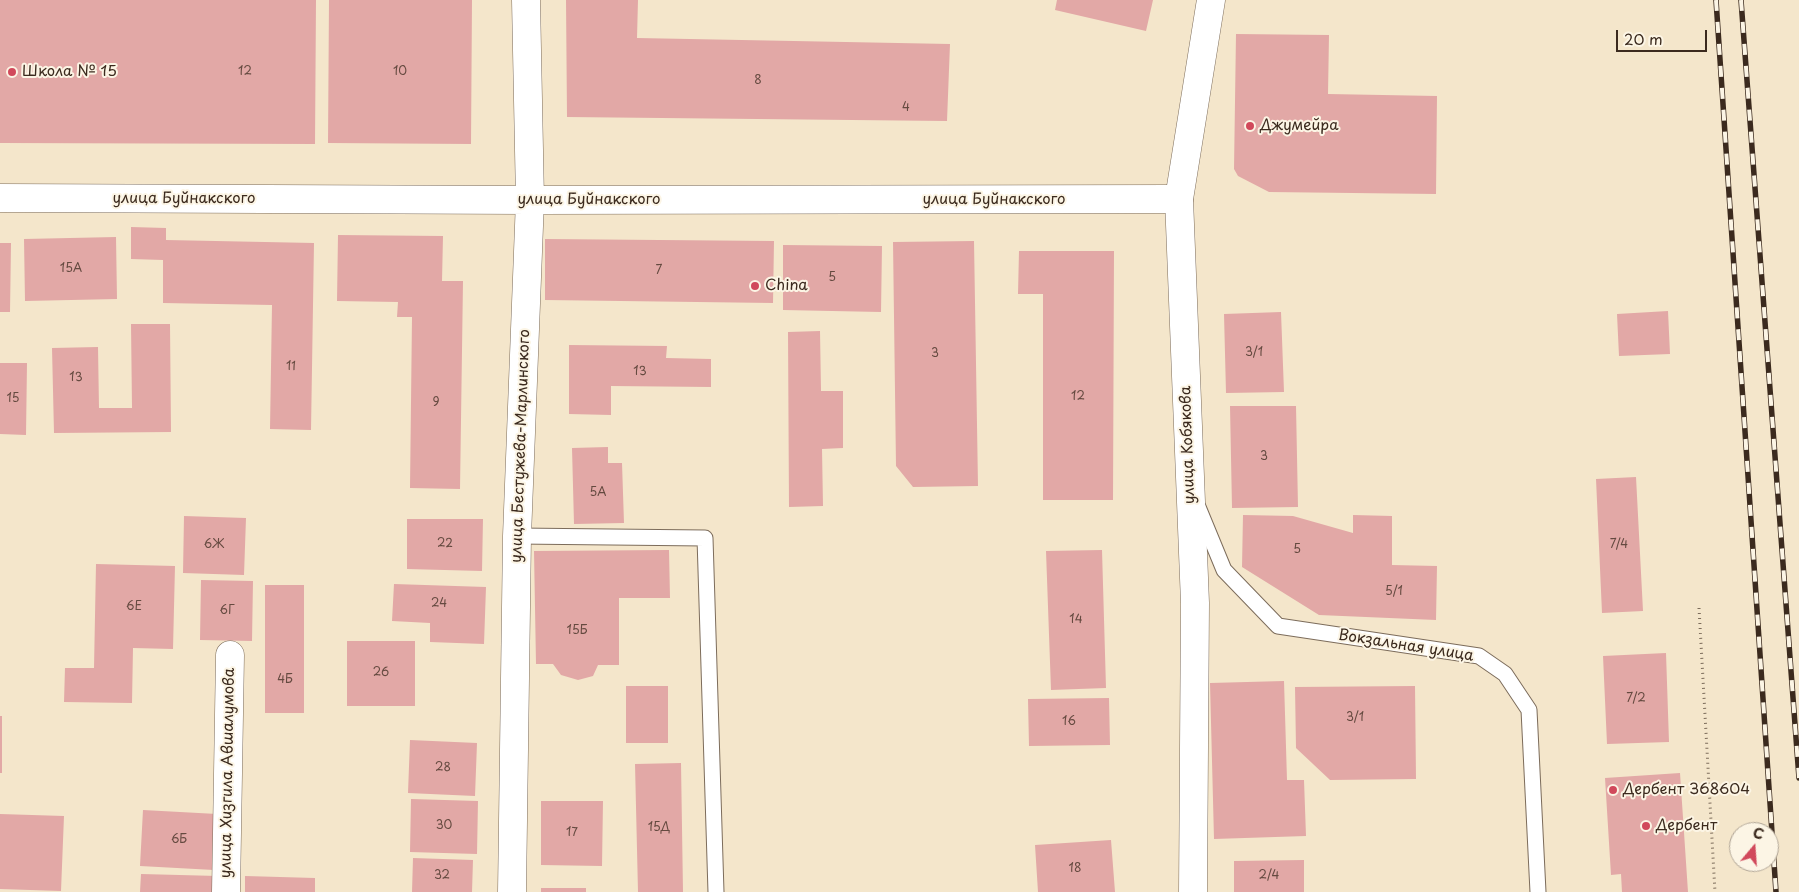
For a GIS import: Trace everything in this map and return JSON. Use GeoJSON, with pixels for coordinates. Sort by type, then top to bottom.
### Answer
{"type":"FeatureCollection","features":[{"type":"Feature","properties":{"kind":"street","name":"улица Бестужева-Марлинского"},"geometry":{"type":"LineString","coordinates":[[512,892],[517,536],[530,200],[526,0]]}},
{"type":"Feature","properties":{"kind":"street","name":"улица Кобякова"},"geometry":{"type":"LineString","coordinates":[[1193,892],[1195,603],[1179,199],[1211,0]]}},
{"type":"Feature","properties":{"kind":"street","name":"улица Буйнакского"},"geometry":{"type":"LineString","coordinates":[[0,198],[530,200],[1179,199]]}},
{"type":"Feature","properties":{"kind":"street","name":"улица Хизгила Авшалумова"},"geometry":{"type":"LineString","coordinates":[[226,892],[230,655]]}},
{"type":"Feature","properties":{"kind":"lane","name":"Вокзальная улица"},"geometry":{"type":"LineString","coordinates":[[1189,484],[1224,570],[1278,626],[1478,656],[1505,674],[1529,710],[1538,892]]}},
{"type":"Feature","properties":{"kind":"lane"},"geometry":{"type":"LineString","coordinates":[[517,536],[705,538],[716,892]]}},
{"type":"Feature","properties":{"kind":"path"},"geometry":{"type":"LineString","coordinates":[[1698,608],[1715,892]]}},
{"type":"Feature","properties":{"kind":"building"},"geometry":{"type":"Polygon","coordinates":[[[0,0],[316,0],[315,144],[0,143],[0,0]]]}},
{"type":"Feature","properties":{"kind":"building"},"geometry":{"type":"Polygon","coordinates":[[[329,0],[472,0],[471,144],[328,143],[329,0]]]}},
{"type":"Feature","properties":{"kind":"building"},"geometry":{"type":"Polygon","coordinates":[[[566,0],[638,0],[637,38],[950,44],[947,121],[567,117],[566,0]]]}},
{"type":"Feature","properties":{"kind":"building"},"geometry":{"type":"Polygon","coordinates":[[[1057,0],[1153,0],[1146,31],[1055,10],[1057,0]]]}},
{"type":"Feature","properties":{"kind":"building"},"geometry":{"type":"Polygon","coordinates":[[[1236,34],[1329,35],[1328,94],[1437,96],[1436,194],[1269,192],[1238,176],[1234,169],[1236,34]]]}},
{"type":"Feature","properties":{"kind":"building"},"geometry":{"type":"Polygon","coordinates":[[[131,227],[166,228],[166,240],[314,243],[311,430],[270,429],[272,305],[163,303],[163,260],[131,259],[131,227]]]}},
{"type":"Feature","properties":{"kind":"building"},"geometry":{"type":"Polygon","coordinates":[[[338,235],[443,236],[442,281],[463,281],[460,489],[410,488],[412,317],[397,317],[398,302],[337,301],[338,235]]]}},
{"type":"Feature","properties":{"kind":"building"},"geometry":{"type":"Polygon","coordinates":[[[116,237],[117,299],[25,301],[24,239],[116,237]]]}},
{"type":"Feature","properties":{"kind":"building"},"geometry":{"type":"Polygon","coordinates":[[[545,239],[774,241],[773,303],[545,300],[545,239]]]}},
{"type":"Feature","properties":{"kind":"building"},"geometry":{"type":"Polygon","coordinates":[[[974,241],[978,486],[913,487],[896,466],[893,242],[974,241]]]}},
{"type":"Feature","properties":{"kind":"building"},"geometry":{"type":"Polygon","coordinates":[[[0,243],[11,243],[10,312],[0,312],[0,243]]]}},
{"type":"Feature","properties":{"kind":"building"},"geometry":{"type":"Polygon","coordinates":[[[783,245],[882,246],[881,312],[783,310],[783,245]]]}},
{"type":"Feature","properties":{"kind":"building"},"geometry":{"type":"Polygon","coordinates":[[[1019,251],[1114,251],[1113,500],[1043,500],[1043,294],[1018,294],[1019,251]]]}},
{"type":"Feature","properties":{"kind":"building"},"geometry":{"type":"Polygon","coordinates":[[[1668,311],[1670,354],[1619,356],[1617,314],[1668,311]]]}},
{"type":"Feature","properties":{"kind":"building"},"geometry":{"type":"Polygon","coordinates":[[[1281,312],[1284,392],[1226,393],[1224,314],[1281,312]]]}},
{"type":"Feature","properties":{"kind":"building"},"geometry":{"type":"Polygon","coordinates":[[[131,324],[170,324],[171,432],[54,433],[52,348],[98,347],[99,408],[132,408],[131,324]]]}},
{"type":"Feature","properties":{"kind":"building"},"geometry":{"type":"Polygon","coordinates":[[[820,331],[821,391],[843,391],[843,448],[822,449],[823,506],[789,507],[788,332],[820,331]]]}},
{"type":"Feature","properties":{"kind":"building"},"geometry":{"type":"Polygon","coordinates":[[[569,345],[667,346],[666,358],[711,359],[711,387],[611,386],[611,415],[569,414],[569,345]]]}},
{"type":"Feature","properties":{"kind":"building"},"geometry":{"type":"Polygon","coordinates":[[[0,363],[27,363],[26,435],[0,434],[0,363]]]}},
{"type":"Feature","properties":{"kind":"building"},"geometry":{"type":"Polygon","coordinates":[[[1230,406],[1296,406],[1298,507],[1232,508],[1230,406]]]}},
{"type":"Feature","properties":{"kind":"building"},"geometry":{"type":"Polygon","coordinates":[[[608,447],[608,463],[622,463],[624,523],[574,524],[572,448],[608,447]]]}},
{"type":"Feature","properties":{"kind":"building"},"geometry":{"type":"Polygon","coordinates":[[[1636,477],[1643,611],[1602,613],[1596,479],[1636,477]]]}},
{"type":"Feature","properties":{"kind":"building"},"geometry":{"type":"Polygon","coordinates":[[[1243,515],[1293,516],[1353,533],[1353,515],[1392,516],[1392,565],[1437,566],[1436,620],[1319,615],[1242,567],[1243,515]]]}},
{"type":"Feature","properties":{"kind":"building"},"geometry":{"type":"Polygon","coordinates":[[[184,516],[246,518],[244,575],[183,573],[184,516]]]}},
{"type":"Feature","properties":{"kind":"building"},"geometry":{"type":"Polygon","coordinates":[[[407,519],[483,519],[482,571],[407,569],[407,519]]]}},
{"type":"Feature","properties":{"kind":"building"},"geometry":{"type":"Polygon","coordinates":[[[669,550],[670,598],[619,598],[619,665],[598,665],[593,676],[578,680],[561,675],[553,664],[536,664],[534,551],[669,550]]]}},
{"type":"Feature","properties":{"kind":"building"},"geometry":{"type":"Polygon","coordinates":[[[1102,550],[1106,688],[1051,690],[1046,551],[1102,550]]]}},
{"type":"Feature","properties":{"kind":"building"},"geometry":{"type":"Polygon","coordinates":[[[96,564],[175,566],[173,649],[133,648],[132,703],[64,702],[65,668],[94,668],[96,564]]]}},
{"type":"Feature","properties":{"kind":"building"},"geometry":{"type":"Polygon","coordinates":[[[201,580],[253,581],[252,641],[200,640],[201,580]]]}},
{"type":"Feature","properties":{"kind":"building"},"geometry":{"type":"Polygon","coordinates":[[[394,584],[486,587],[484,644],[430,642],[430,623],[392,621],[394,584]]]}},
{"type":"Feature","properties":{"kind":"building"},"geometry":{"type":"Polygon","coordinates":[[[265,585],[304,585],[304,713],[265,713],[265,585]]]}},
{"type":"Feature","properties":{"kind":"building"},"geometry":{"type":"Polygon","coordinates":[[[347,641],[415,641],[415,706],[347,706],[347,641]]]}},
{"type":"Feature","properties":{"kind":"building"},"geometry":{"type":"Polygon","coordinates":[[[1666,653],[1669,742],[1607,744],[1603,656],[1666,653]]]}},
{"type":"Feature","properties":{"kind":"building"},"geometry":{"type":"Polygon","coordinates":[[[1284,681],[1287,780],[1304,780],[1306,836],[1214,839],[1210,683],[1284,681]]]}},
{"type":"Feature","properties":{"kind":"building"},"geometry":{"type":"Polygon","coordinates":[[[626,686],[668,686],[668,743],[626,743],[626,686]]]}},
{"type":"Feature","properties":{"kind":"building"},"geometry":{"type":"Polygon","coordinates":[[[1415,686],[1416,779],[1330,780],[1296,748],[1295,687],[1415,686]]]}},
{"type":"Feature","properties":{"kind":"building"},"geometry":{"type":"Polygon","coordinates":[[[1109,698],[1110,745],[1029,746],[1028,699],[1109,698]]]}},
{"type":"Feature","properties":{"kind":"building"},"geometry":{"type":"Polygon","coordinates":[[[0,716],[2,716],[2,773],[0,773],[0,716]]]}},
{"type":"Feature","properties":{"kind":"building"},"geometry":{"type":"Polygon","coordinates":[[[410,740],[477,743],[475,796],[408,793],[410,740]]]}},
{"type":"Feature","properties":{"kind":"building"},"geometry":{"type":"Polygon","coordinates":[[[681,763],[683,892],[638,892],[635,764],[681,763]]]}},
{"type":"Feature","properties":{"kind":"building","name":"Дербент"},"geometry":{"type":"Polygon","coordinates":[[[1680,773],[1688,892],[1622,892],[1621,874],[1611,875],[1605,778],[1680,773]]]}},
{"type":"Feature","properties":{"kind":"building"},"geometry":{"type":"Polygon","coordinates":[[[411,799],[478,801],[477,854],[410,852],[411,799]]]}},
{"type":"Feature","properties":{"kind":"building"},"geometry":{"type":"Polygon","coordinates":[[[541,801],[603,801],[602,866],[541,865],[541,801]]]}},
{"type":"Feature","properties":{"kind":"building"},"geometry":{"type":"Polygon","coordinates":[[[143,810],[217,814],[214,870],[140,866],[143,810]]]}},
{"type":"Feature","properties":{"kind":"building"},"geometry":{"type":"Polygon","coordinates":[[[0,814],[64,816],[61,891],[0,889],[0,814]]]}},
{"type":"Feature","properties":{"kind":"building"},"geometry":{"type":"Polygon","coordinates":[[[1111,840],[1115,892],[1038,892],[1035,845],[1111,840]]]}},
{"type":"Feature","properties":{"kind":"building"},"geometry":{"type":"Polygon","coordinates":[[[413,858],[473,860],[472,892],[412,892],[413,858]]]}},
{"type":"Feature","properties":{"kind":"building"},"geometry":{"type":"Polygon","coordinates":[[[1304,860],[1304,892],[1234,892],[1234,861],[1304,860]]]}},
{"type":"Feature","properties":{"kind":"building"},"geometry":{"type":"Polygon","coordinates":[[[141,874],[218,876],[217,892],[140,892],[141,874]]]}},
{"type":"Feature","properties":{"kind":"building"},"geometry":{"type":"Polygon","coordinates":[[[245,876],[315,878],[315,892],[245,892],[245,876]]]}},
{"type":"Feature","properties":{"kind":"building"},"geometry":{"type":"Polygon","coordinates":[[[541,888],[586,888],[586,892],[541,892],[541,888]]]}},
{"type":"Feature","properties":{"kind":"railway"},"geometry":{"type":"LineString","coordinates":[[1716,0],[1776,892]]}},
{"type":"Feature","properties":{"kind":"railway"},"geometry":{"type":"LineString","coordinates":[[1741,0],[1799,778]]}},
{"type":"Feature","properties":{"kind":"place","name":"Школа № 15"},"geometry":{"type":"Point","coordinates":[12,72]}},
{"type":"Feature","properties":{"kind":"place","name":"Джумейра"},"geometry":{"type":"Point","coordinates":[1250,126]}},
{"type":"Feature","properties":{"kind":"place","name":"China"},"geometry":{"type":"Point","coordinates":[755,286]}},
{"type":"Feature","properties":{"kind":"place","name":"Дербент 368604"},"geometry":{"type":"Point","coordinates":[1613,790]}},
{"type":"Feature","properties":{"kind":"place","name":"Дербент"},"geometry":{"type":"Point","coordinates":[1646,826]}}]}
